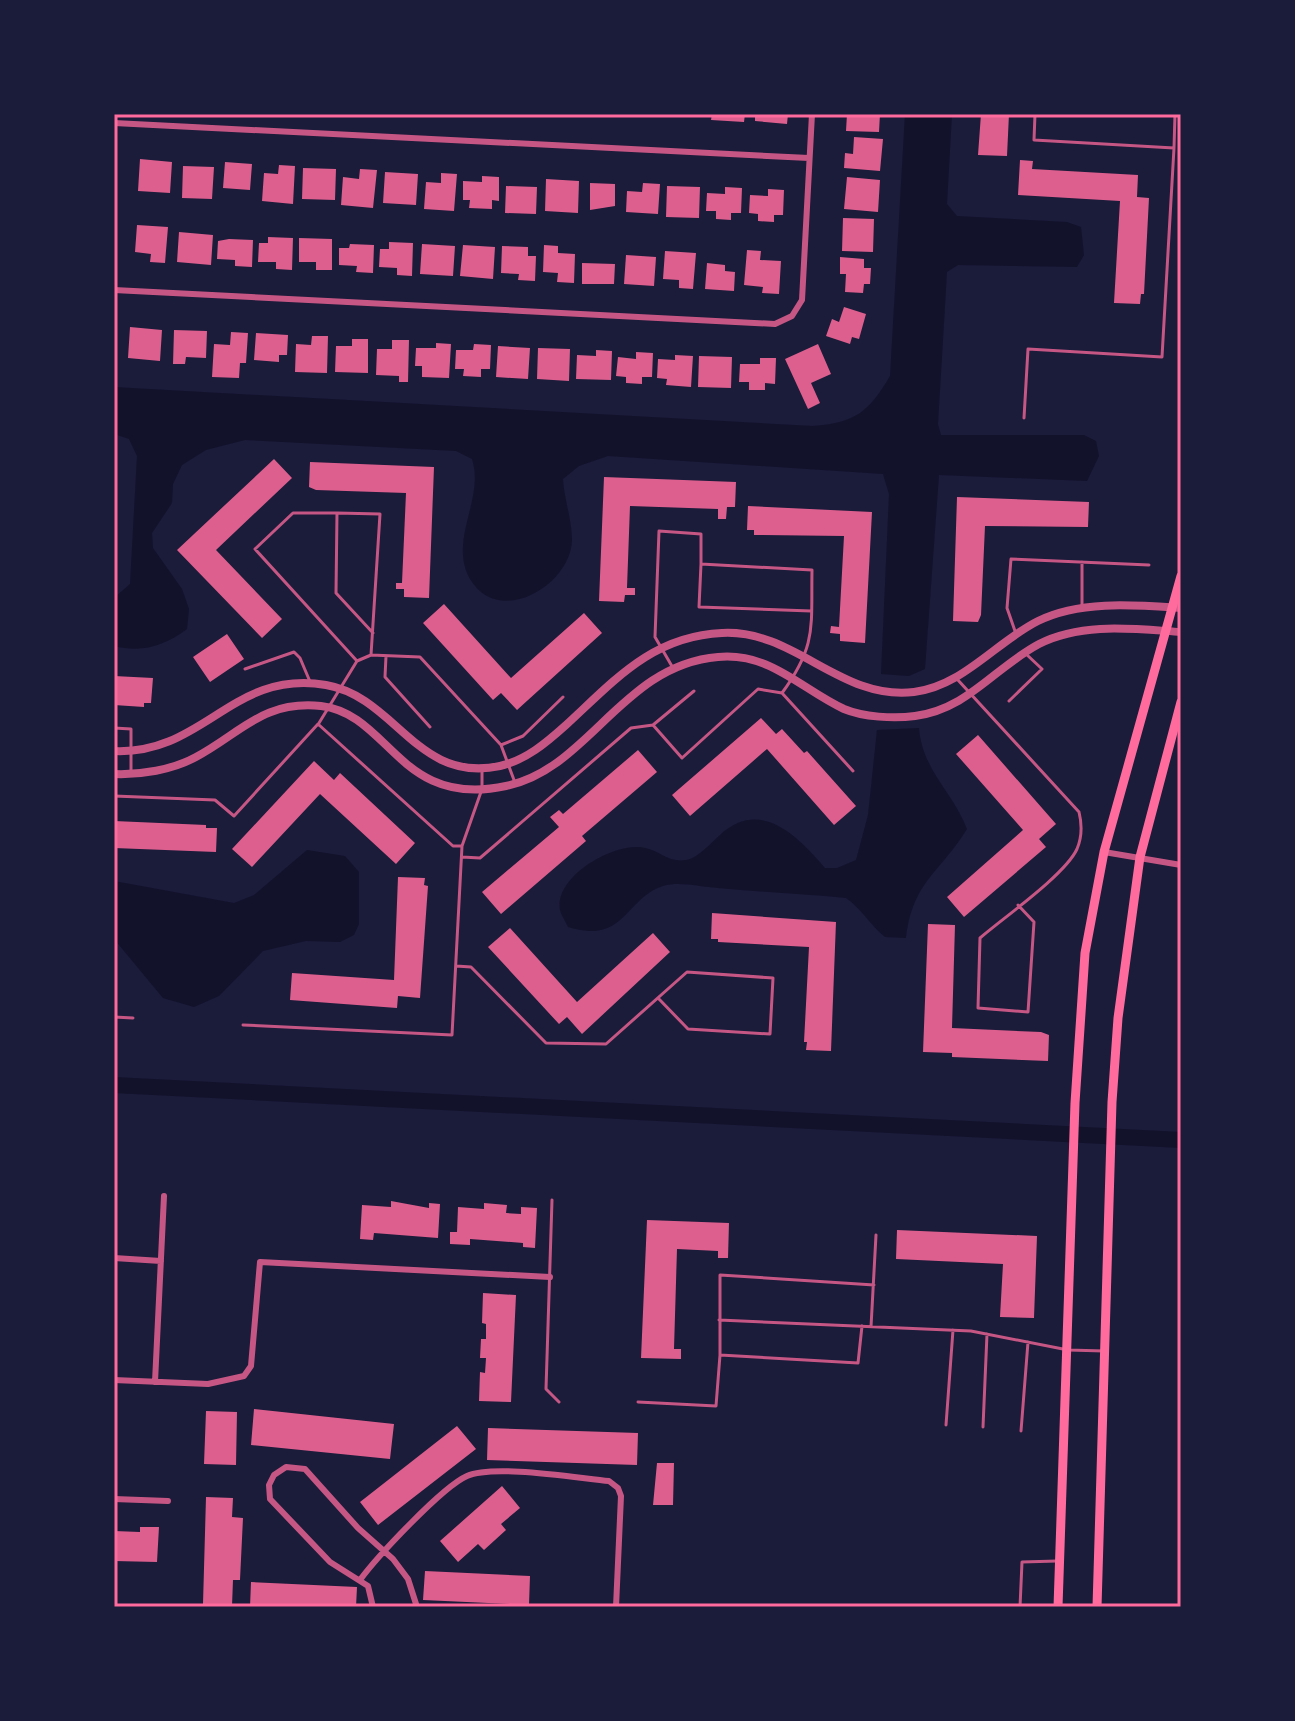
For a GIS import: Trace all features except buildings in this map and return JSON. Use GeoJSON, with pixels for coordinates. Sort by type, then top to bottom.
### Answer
{"type":"FeatureCollection","features":[{"type":"Feature","properties":{"kind":"main road"},"geometry":{"type":"LineString","coordinates":[[1058,1607],[1075,1103],[1085,953],[1104,852],[1165,631],[1176,608],[1181,576]]}},
{"type":"Feature","properties":{"kind":"main road"},"geometry":{"type":"LineString","coordinates":[[1097,1607],[1112,1102],[1125,957],[1140,857],[1181,702]]}},
{"type":"Feature","properties":{"kind":"street"},"geometry":{"type":"LineString","coordinates":[[114,290],[775,324],[792,316],[802,300],[812,114]]}},
{"type":"Feature","properties":{"kind":"street"},"geometry":{"type":"LineString","coordinates":[[114,123],[809,158]]}},
{"type":"Feature","properties":{"kind":"street"},"geometry":{"type":"LineString","coordinates":[[114,751],[129,752],[179,739],[238,698],[257,690],[311,684],[340,689],[375,709],[431,756],[482,768],[508,763],[549,740],[643,655],[688,638],[723,633],[762,638],[806,657],[846,681],[885,692],[931,689],[1054,614],[1082,608],[1176,608]]}},
{"type":"Feature","properties":{"kind":"street"},"geometry":{"type":"LineString","coordinates":[[114,774],[132,774],[194,758],[262,714],[282,707],[329,707],[363,727],[414,772],[448,786],[482,789],[515,783],[548,769],[643,685],[673,668],[698,659],[739,656],[794,676],[845,709],[884,717],[914,716],[940,710],[971,695],[1040,644],[1081,630],[1181,632]]}},
{"type":"Feature","properties":{"kind":"street"},"geometry":{"type":"LineString","coordinates":[[1104,852],[1181,865]]}},
{"type":"Feature","properties":{"kind":"street"},"geometry":{"type":"LineString","coordinates":[[155,1382],[164,1196]]}},
{"type":"Feature","properties":{"kind":"street"},"geometry":{"type":"LineString","coordinates":[[114,1258],[161,1261]]}},
{"type":"Feature","properties":{"kind":"street"},"geometry":{"type":"LineString","coordinates":[[114,1380],[208,1384],[244,1376],[251,1366],[260,1262],[550,1277]]}},
{"type":"Feature","properties":{"kind":"street"},"geometry":{"type":"LineString","coordinates":[[373,1607],[368,1586],[330,1562],[270,1499],[269,1485],[274,1475],[286,1467],[305,1469],[408,1579],[417,1607]]}},
{"type":"Feature","properties":{"kind":"street"},"geometry":{"type":"LineString","coordinates":[[360,1580],[381,1551],[468,1476],[506,1472],[609,1481],[618,1488],[621,1496],[616,1607]]}},
{"type":"Feature","properties":{"kind":"street"},"geometry":{"type":"LineString","coordinates":[[114,1499],[168,1501]]}},
{"type":"Feature","properties":{"kind":"lane"},"geometry":{"type":"LineString","coordinates":[[1035,114],[1034,140],[1174,148]]}},
{"type":"Feature","properties":{"kind":"lane"},"geometry":{"type":"LineString","coordinates":[[1024,418],[1028,349],[1162,357],[1175,114]]}},
{"type":"Feature","properties":{"kind":"lane"},"geometry":{"type":"LineString","coordinates":[[357,661],[255,549],[293,513],[380,514],[371,655]]}},
{"type":"Feature","properties":{"kind":"lane"},"geometry":{"type":"LineString","coordinates":[[337,513],[336,593],[373,633]]}},
{"type":"Feature","properties":{"kind":"lane"},"geometry":{"type":"LineString","coordinates":[[673,668],[655,637],[659,531],[701,534],[699,607],[811,611]]}},
{"type":"Feature","properties":{"kind":"lane"},"geometry":{"type":"LineString","coordinates":[[1016,635],[1007,608],[1011,559],[1149,565]]}},
{"type":"Feature","properties":{"kind":"lane"},"geometry":{"type":"LineString","coordinates":[[1082,562],[1082,608]]}},
{"type":"Feature","properties":{"kind":"lane"},"geometry":{"type":"LineString","coordinates":[[701,564],[812,570],[806,657],[782,693]]}},
{"type":"Feature","properties":{"kind":"lane"},"geometry":{"type":"LineString","coordinates":[[245,669],[294,652],[300,658],[311,684]]}},
{"type":"Feature","properties":{"kind":"lane"},"geometry":{"type":"LineString","coordinates":[[1009,701],[1042,669],[1025,653]]}},
{"type":"Feature","properties":{"kind":"lane"},"geometry":{"type":"LineString","coordinates":[[114,796],[215,800],[234,816],[318,724],[357,661],[371,655],[420,657],[501,745],[515,783]]}},
{"type":"Feature","properties":{"kind":"lane"},"geometry":{"type":"LineString","coordinates":[[386,656],[385,677],[430,727]]}},
{"type":"Feature","properties":{"kind":"lane"},"geometry":{"type":"LineString","coordinates":[[955,677],[1079,812],[1081,836],[1064,867],[1018,905],[980,938],[978,1008],[1028,1012],[1034,922],[1018,905]]}},
{"type":"Feature","properties":{"kind":"lane"},"geometry":{"type":"LineString","coordinates":[[653,725],[682,758],[758,689],[782,693],[853,771]]}},
{"type":"Feature","properties":{"kind":"lane"},"geometry":{"type":"LineString","coordinates":[[462,857],[480,858],[631,728],[653,725],[694,691]]}},
{"type":"Feature","properties":{"kind":"lane"},"geometry":{"type":"LineString","coordinates":[[501,745],[523,736],[563,697]]}},
{"type":"Feature","properties":{"kind":"lane"},"geometry":{"type":"LineString","coordinates":[[318,724],[453,846],[462,846]]}},
{"type":"Feature","properties":{"kind":"lane"},"geometry":{"type":"LineString","coordinates":[[114,728],[131,729],[129,752],[132,774]]}},
{"type":"Feature","properties":{"kind":"lane"},"geometry":{"type":"LineString","coordinates":[[243,1025],[452,1035],[462,846],[482,789],[482,768]]}},
{"type":"Feature","properties":{"kind":"lane"},"geometry":{"type":"LineString","coordinates":[[456,966],[471,967],[546,1043],[606,1044],[687,972],[773,978],[770,1034],[688,1029],[658,998]]}},
{"type":"Feature","properties":{"kind":"lane"},"geometry":{"type":"LineString","coordinates":[[114,1017],[133,1018]]}},
{"type":"Feature","properties":{"kind":"lane"},"geometry":{"type":"LineString","coordinates":[[552,1200],[546,1389],[559,1402]]}},
{"type":"Feature","properties":{"kind":"lane"},"geometry":{"type":"LineString","coordinates":[[871,1327],[876,1235]]}},
{"type":"Feature","properties":{"kind":"lane"},"geometry":{"type":"LineString","coordinates":[[638,1402],[716,1406],[720,1355],[720,1275],[874,1285]]}},
{"type":"Feature","properties":{"kind":"lane"},"geometry":{"type":"LineString","coordinates":[[719,1320],[953,1330],[1068,1350],[1104,1351]]}},
{"type":"Feature","properties":{"kind":"lane"},"geometry":{"type":"LineString","coordinates":[[720,1355],[858,1363],[862,1326]]}},
{"type":"Feature","properties":{"kind":"lane"},"geometry":{"type":"LineString","coordinates":[[946,1425],[953,1330]]}},
{"type":"Feature","properties":{"kind":"lane"},"geometry":{"type":"LineString","coordinates":[[983,1427],[987,1334]]}},
{"type":"Feature","properties":{"kind":"lane"},"geometry":{"type":"LineString","coordinates":[[1021,1431],[1028,1342]]}},
{"type":"Feature","properties":{"kind":"lane"},"geometry":{"type":"LineString","coordinates":[[1020,1607],[1022,1562],[1061,1560]]}},
{"type":"Feature","properties":{"kind":"shaded area"},"geometry":{"type":"Polygon","coordinates":[[[905,114],[952,114],[947,204],[957,216],[1067,222],[1081,227],[1084,255],[1077,267],[958,265],[947,272],[938,424],[941,435],[1084,435],[1096,441],[1099,456],[1087,481],[939,475],[925,669],[909,676],[881,674],[889,494],[883,474],[608,456],[579,466],[563,479],[572,540],[569,557],[560,572],[532,595],[515,600],[498,600],[483,593],[470,579],[464,564],[464,534],[474,489],[472,459],[456,451],[245,440],[206,450],[182,465],[173,484],[172,503],[152,533],[153,548],[182,589],[189,609],[187,629],[170,640],[152,646],[134,649],[114,646],[114,598],[130,584],[137,456],[129,439],[114,434],[114,387],[813,426],[840,422],[859,413],[875,399],[890,376],[905,114]]]}},
{"type":"Feature","properties":{"kind":"shaded area"},"geometry":{"type":"Polygon","coordinates":[[[919,728],[921,743],[932,769],[967,829],[921,890],[909,919],[906,938],[885,937],[846,898],[683,884],[663,886],[650,892],[623,918],[602,930],[568,927],[560,910],[561,897],[567,885],[589,864],[619,850],[645,848],[675,860],[691,859],[735,824],[763,820],[790,833],[825,868],[837,868],[856,860],[868,815],[877,730],[919,728]]]}},
{"type":"Feature","properties":{"kind":"shaded area"},"geometry":{"type":"Polygon","coordinates":[[[307,850],[345,856],[359,872],[359,924],[354,935],[340,942],[306,941],[263,951],[219,996],[194,1007],[163,998],[114,939],[114,881],[234,903],[254,895],[307,850]]]}},
{"type":"Feature","properties":{"kind":"waterway"},"geometry":{"type":"LineString","coordinates":[[114,1085],[1181,1140]]}}]}
